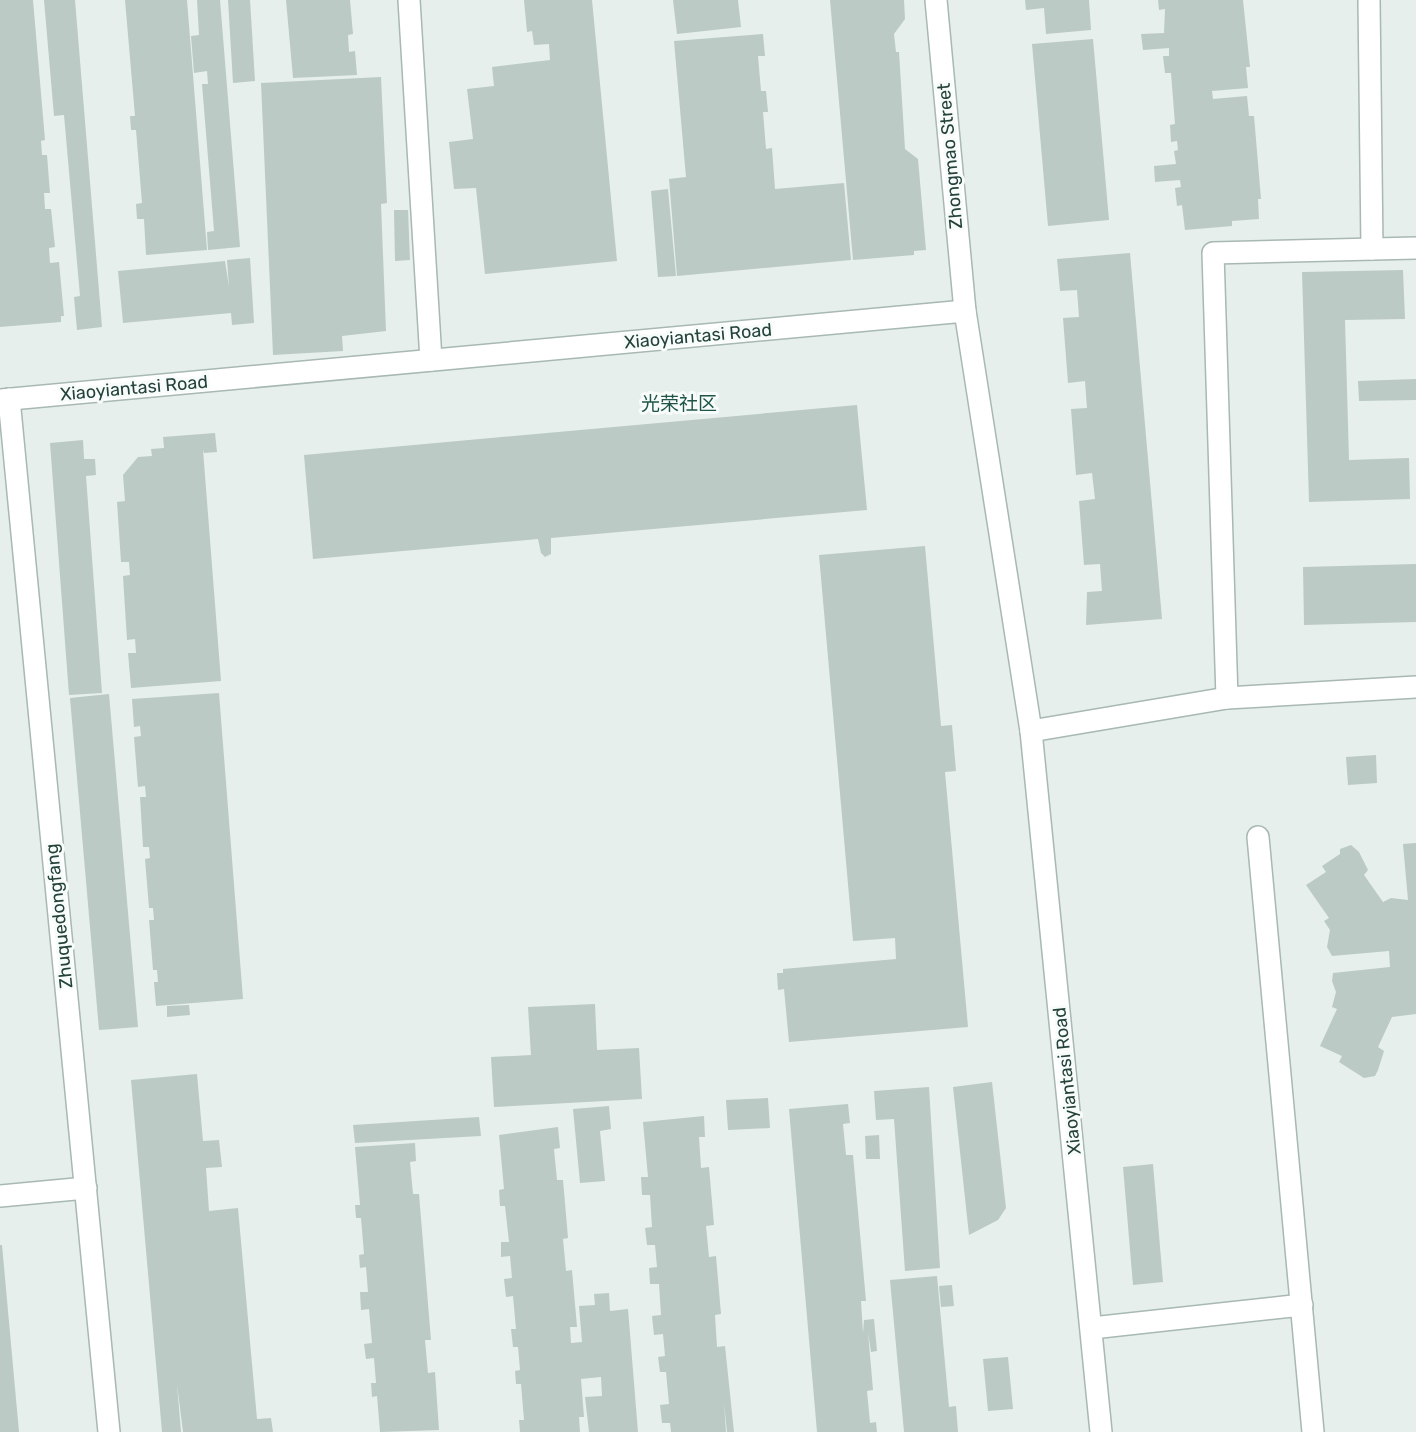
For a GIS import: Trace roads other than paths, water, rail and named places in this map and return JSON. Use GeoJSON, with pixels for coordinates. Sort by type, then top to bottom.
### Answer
{"type":"FeatureCollection","features":[{"type":"Feature","properties":{"kind":"street"},"geometry":{"type":"LineString","coordinates":[[409,0],[431,360]]}},
{"type":"Feature","properties":{"kind":"street","name":"Zhongmao Street"},"geometry":{"type":"LineString","coordinates":[[936,0],[965,311]]}},
{"type":"Feature","properties":{"kind":"street"},"geometry":{"type":"LineString","coordinates":[[1369,0],[1372,249]]}},
{"type":"Feature","properties":{"kind":"street"},"geometry":{"type":"LineString","coordinates":[[1227,698],[1213,253],[1416,248]]}},
{"type":"Feature","properties":{"kind":"street","name":"Xiaoyiantasi Road"},"geometry":{"type":"LineString","coordinates":[[5,400],[965,311],[1031,731],[1101,1432]]}},
{"type":"Feature","properties":{"kind":"street","name":"Zhuquedongfang"},"geometry":{"type":"LineString","coordinates":[[5,400],[109,1432]]}},
{"type":"Feature","properties":{"kind":"street"},"geometry":{"type":"LineString","coordinates":[[1031,731],[1227,698],[1416,687]]}},
{"type":"Feature","properties":{"kind":"street"},"geometry":{"type":"LineString","coordinates":[[1258,837],[1313,1432]]}},
{"type":"Feature","properties":{"kind":"street"},"geometry":{"type":"LineString","coordinates":[[0,1195],[86,1188]]}},
{"type":"Feature","properties":{"kind":"street"},"geometry":{"type":"LineString","coordinates":[[1092,1328],[1301,1305]]}},
{"type":"Feature","properties":{"kind":"district","name":"光荣社区"},"geometry":{"type":"Point","coordinates":[679,403]}}]}
